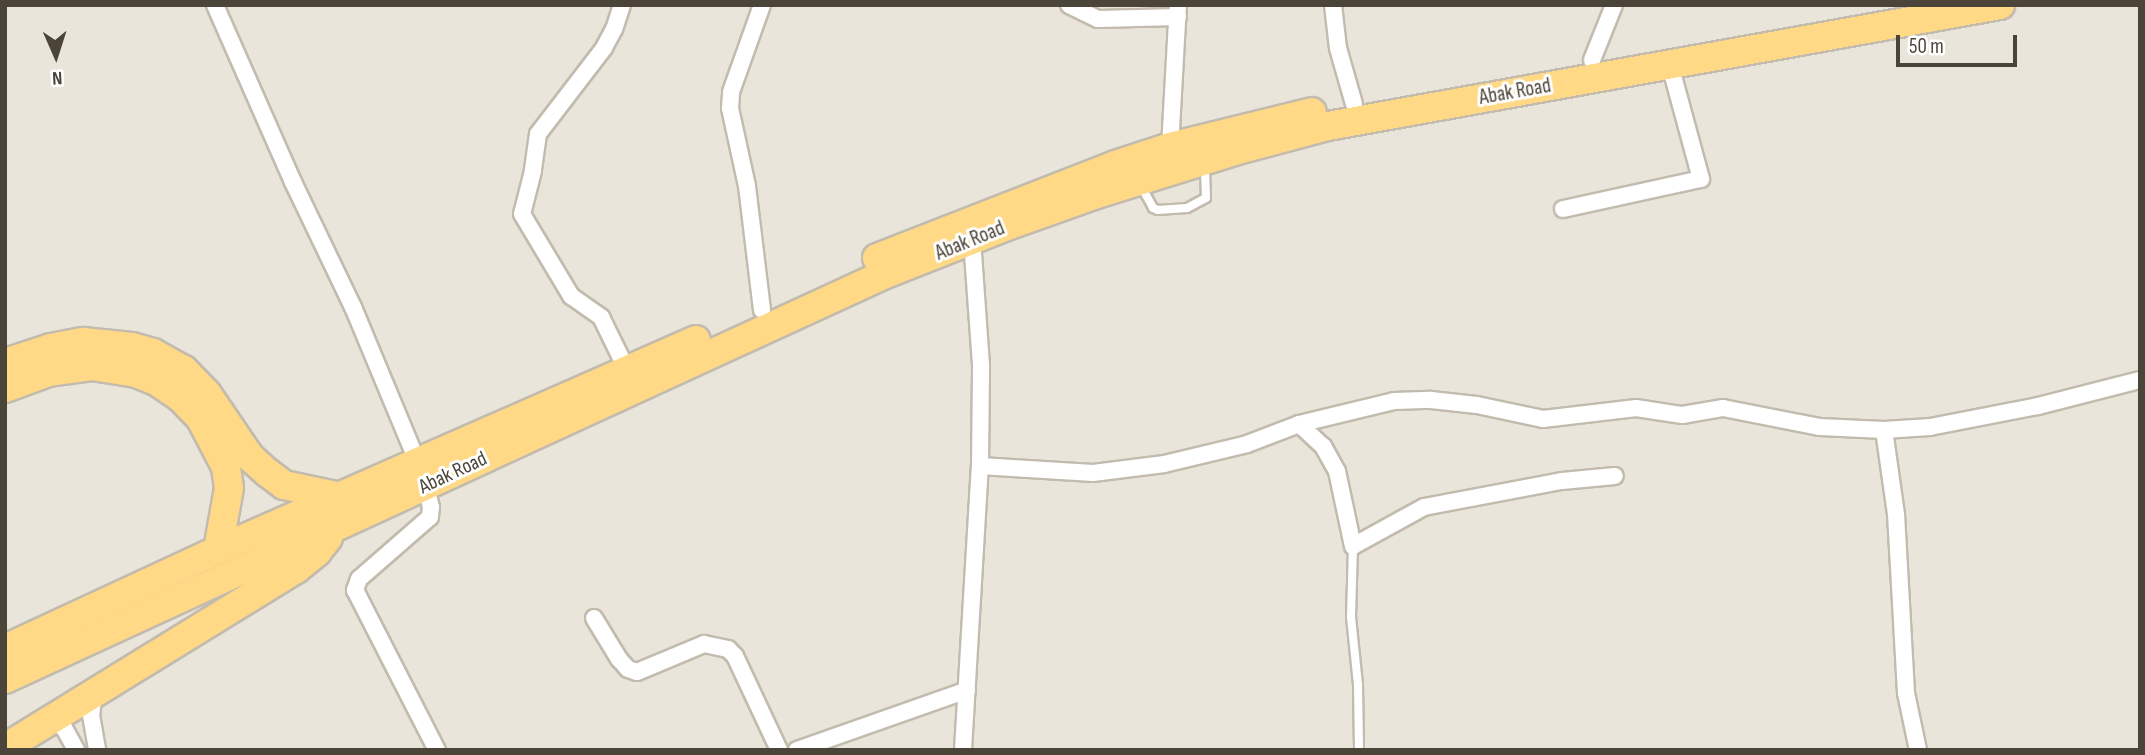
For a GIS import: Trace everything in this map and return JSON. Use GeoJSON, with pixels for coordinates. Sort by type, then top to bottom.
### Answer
{"type":"FeatureCollection","features":[{"type":"Feature","properties":{"kind":"highway","name":"Abak Road"},"geometry":{"type":"LineString","coordinates":[[5,649],[218,550],[341,497],[422,474],[883,275],[1138,180],[1328,126],[1668,57],[1893,5]]}},
{"type":"Feature","properties":{"kind":"highway","name":"Abak Road"},"geometry":{"type":"LineString","coordinates":[[5,679],[336,527],[422,474],[627,370],[919,239],[1170,147],[1254,124],[1592,60],[1668,57],[2000,5]]}},
{"type":"Feature","properties":{"kind":"highway"},"geometry":{"type":"LineString","coordinates":[[5,363],[51,348],[83,342],[132,347],[153,353],[184,370],[207,394],[250,457],[268,473],[291,487],[341,497]]}},
{"type":"Feature","properties":{"kind":"highway"},"geometry":{"type":"LineString","coordinates":[[5,388],[50,372],[92,366],[136,373],[156,381],[180,397],[206,426],[226,467],[229,488],[218,550]]}},
{"type":"Feature","properties":{"kind":"highway"},"geometry":{"type":"LineString","coordinates":[[5,748],[296,569],[317,552],[336,527]]}},
{"type":"Feature","properties":{"kind":"street"},"geometry":{"type":"LineString","coordinates":[[215,5],[293,182],[353,307],[422,474],[431,507],[430,517],[359,579],[355,590],[437,750]]}},
{"type":"Feature","properties":{"kind":"street"},"geometry":{"type":"LineString","coordinates":[[622,5],[604,48],[538,134],[533,171],[524,197],[522,214],[571,296],[601,317],[627,370]]}},
{"type":"Feature","properties":{"kind":"street"},"geometry":{"type":"LineString","coordinates":[[762,5],[732,92],[730,108],[747,186],[762,310]]}},
{"type":"Feature","properties":{"kind":"street"},"geometry":{"type":"LineString","coordinates":[[1069,5],[1098,19],[1178,11],[1170,147]]}},
{"type":"Feature","properties":{"kind":"street"},"geometry":{"type":"LineString","coordinates":[[1333,5],[1338,48],[1354,104]]}},
{"type":"Feature","properties":{"kind":"street"},"geometry":{"type":"LineString","coordinates":[[1592,60],[1614,5]]}},
{"type":"Feature","properties":{"kind":"street"},"geometry":{"type":"LineString","coordinates":[[1563,209],[1701,179],[1668,57]]}},
{"type":"Feature","properties":{"kind":"street"},"geometry":{"type":"LineString","coordinates":[[963,750],[980,466],[981,365],[972,240]]}},
{"type":"Feature","properties":{"kind":"street"},"geometry":{"type":"LineString","coordinates":[[980,466],[1093,473],[1164,464],[1247,444],[1299,424],[1394,401],[1431,400],[1477,405],[1543,419],[1636,408],[1682,415],[1723,408],[1820,427],[1884,430],[1944,424],[2140,380]]}},
{"type":"Feature","properties":{"kind":"street"},"geometry":{"type":"LineString","coordinates":[[1299,424],[1323,446],[1337,471],[1353,546],[1424,507],[1562,481],[1615,476]]}},
{"type":"Feature","properties":{"kind":"street"},"geometry":{"type":"LineString","coordinates":[[1884,430],[1896,514],[1906,693],[1918,750]]}},
{"type":"Feature","properties":{"kind":"street"},"geometry":{"type":"LineString","coordinates":[[594,618],[618,659],[628,669],[638,672],[704,644],[729,649],[735,656],[779,750]]}},
{"type":"Feature","properties":{"kind":"street"},"geometry":{"type":"LineString","coordinates":[[797,750],[967,690]]}},
{"type":"Feature","properties":{"kind":"street"},"geometry":{"type":"LineString","coordinates":[[94,692],[91,715],[97,750]]}},
{"type":"Feature","properties":{"kind":"street"},"geometry":{"type":"LineString","coordinates":[[50,720],[64,728],[76,750]]}},
{"type":"Feature","properties":{"kind":"lane"},"geometry":{"type":"LineString","coordinates":[[1138,180],[1153,208],[1164,211],[1187,208],[1206,198],[1205,160]]}},
{"type":"Feature","properties":{"kind":"lane"},"geometry":{"type":"LineString","coordinates":[[1353,546],[1351,617],[1358,685],[1359,750]]}},
{"type":"Feature","properties":{"kind":"shaded area"},"geometry":{"type":"Polygon","coordinates":[[[5,5],[2140,5],[2140,750],[5,750],[5,5]]]}}]}
